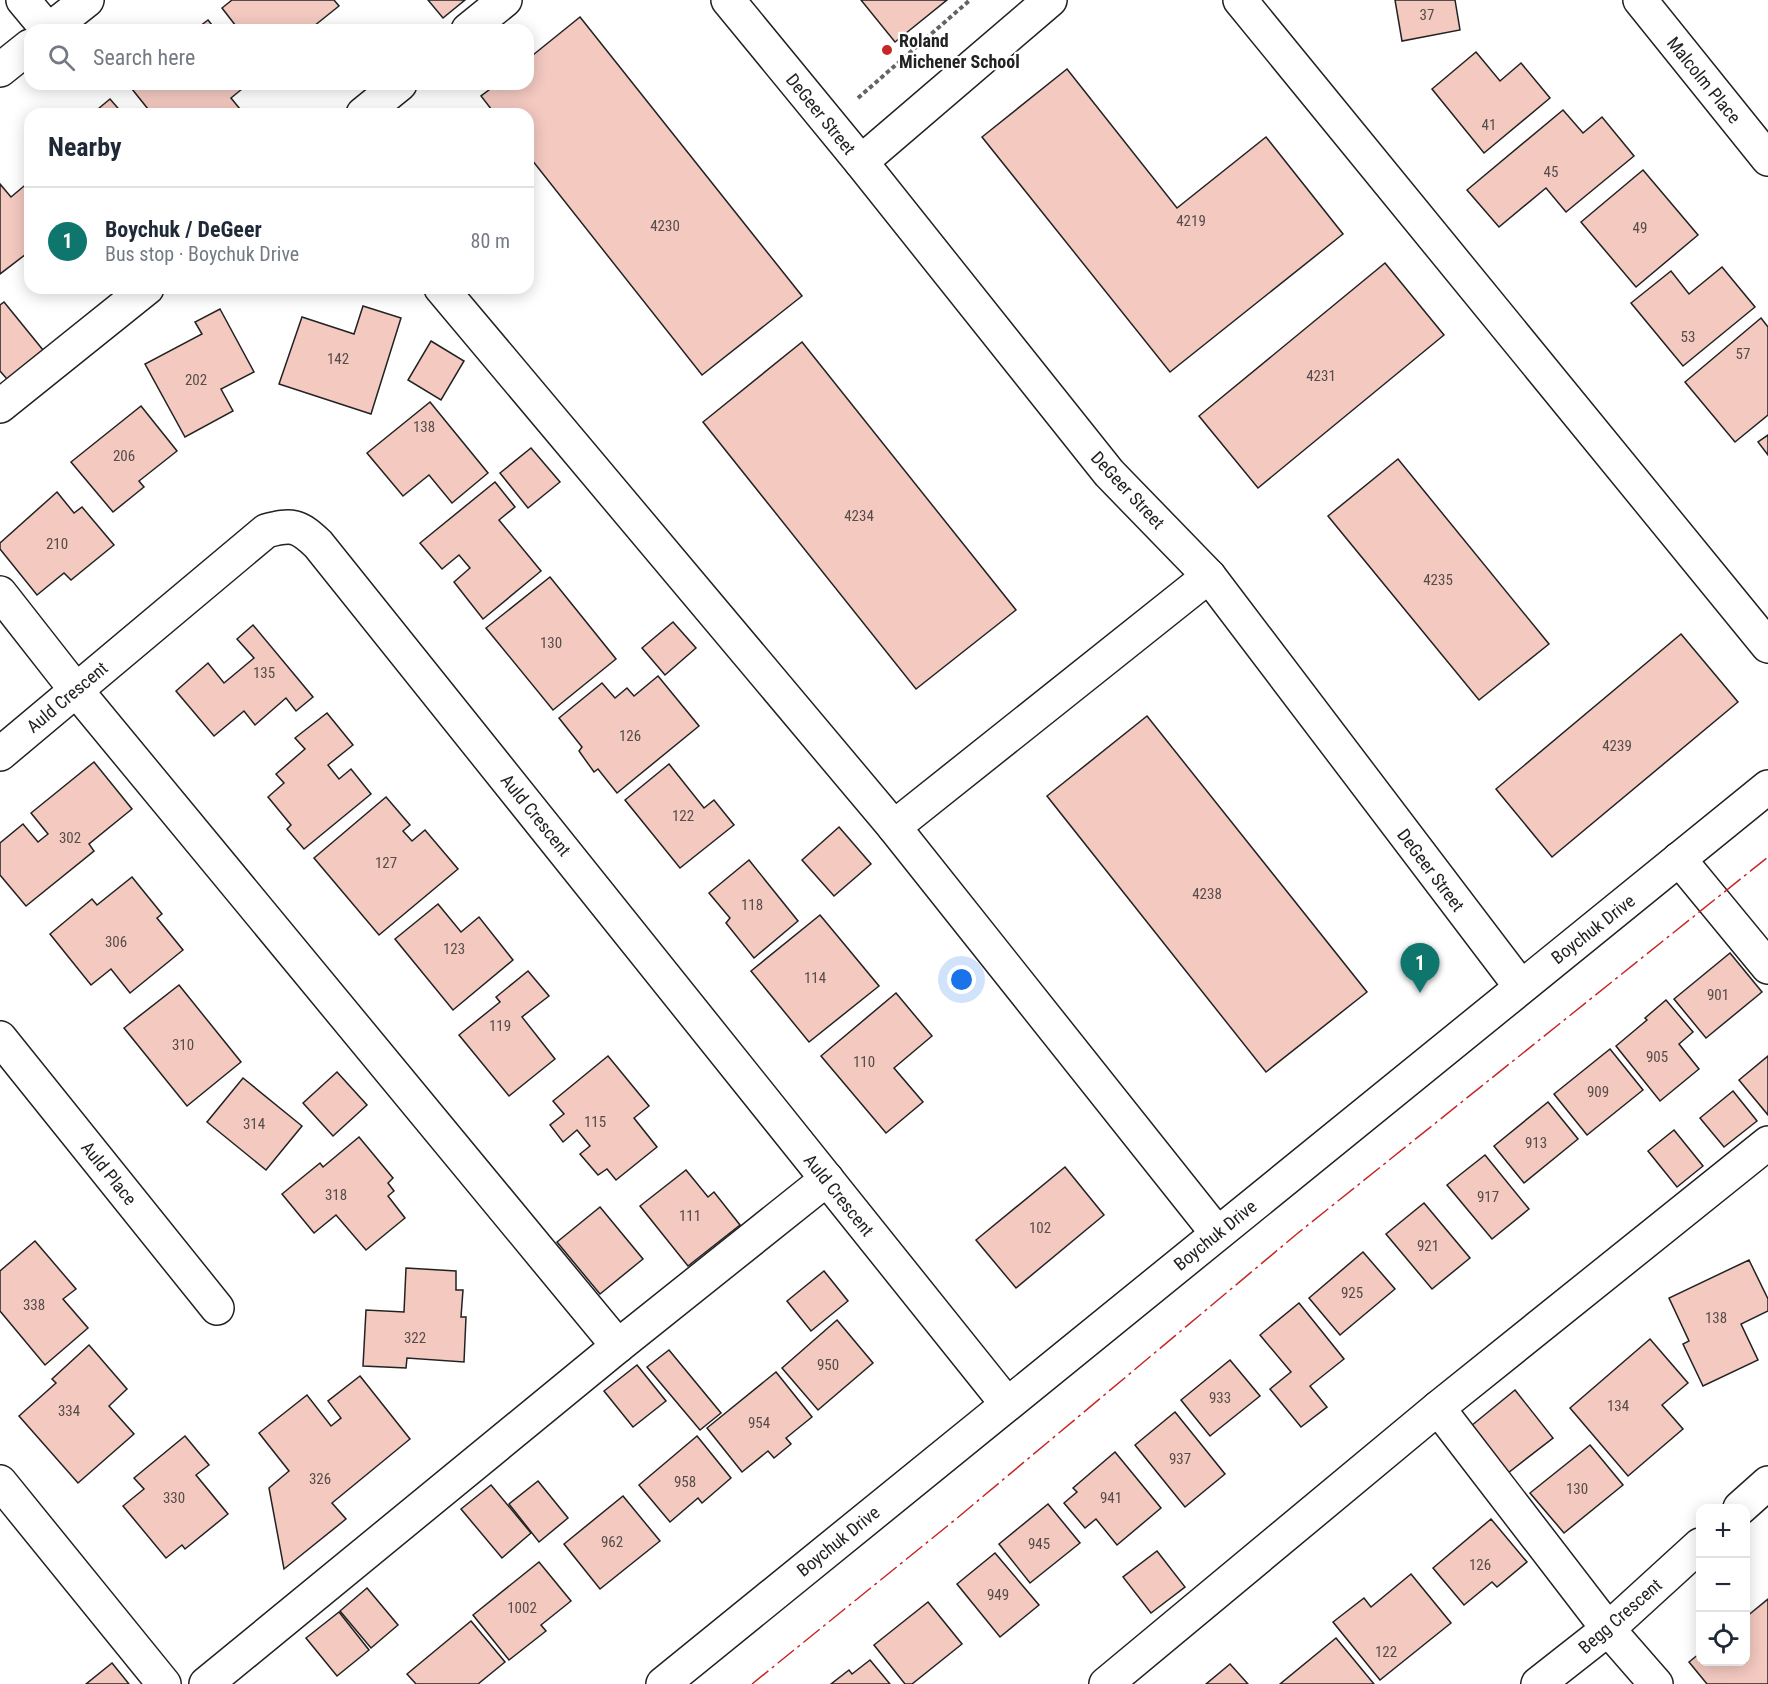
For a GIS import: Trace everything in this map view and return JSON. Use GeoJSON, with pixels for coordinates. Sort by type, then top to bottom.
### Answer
{"type":"FeatureCollection","features":[{"type":"Feature","properties":{"kind":"street"},"geometry":{"type":"LineString","coordinates":[[23,0],[44,24]]}},
{"type":"Feature","properties":{"kind":"street"},"geometry":{"type":"LineString","coordinates":[[57,24],[87,0]]}},
{"type":"Feature","properties":{"kind":"street"},"geometry":{"type":"LineString","coordinates":[[475,24],[505,0]]}},
{"type":"Feature","properties":{"kind":"street","name":"DeGeer Street"},"geometry":{"type":"LineString","coordinates":[[728,0],[861,162],[1108,472],[1209,576],[1521,987]]}},
{"type":"Feature","properties":{"kind":"street"},"geometry":{"type":"LineString","coordinates":[[861,162],[1050,0]]}},
{"type":"Feature","properties":{"kind":"street"},"geometry":{"type":"LineString","coordinates":[[1240,0],[1768,646]]}},
{"type":"Feature","properties":{"kind":"street","name":"Malcolm Place"},"geometry":{"type":"LineString","coordinates":[[1640,0],[1768,159]]}},
{"type":"Feature","properties":{"kind":"street"},"geometry":{"type":"LineString","coordinates":[[0,70],[24,51]]}},
{"type":"Feature","properties":{"kind":"street"},"geometry":{"type":"LineString","coordinates":[[370,108],[393,90]]}},
{"type":"Feature","properties":{"kind":"street"},"geometry":{"type":"LineString","coordinates":[[0,406],[140,294]]}},
{"type":"Feature","properties":{"kind":"street"},"geometry":{"type":"LineString","coordinates":[[446,294],[894,827],[1217,1233]]}},
{"type":"Feature","properties":{"kind":"street","name":"Auld Crescent"},"geometry":{"type":"LineString","coordinates":[[0,754],[266,531],[286,525],[302,529],[318,544],[1007,1404]]}},
{"type":"Feature","properties":{"kind":"street"},"geometry":{"type":"LineString","coordinates":[[894,827],[1209,576]]}},
{"type":"Feature","properties":{"kind":"street"},"geometry":{"type":"LineString","coordinates":[[0,593],[76,690],[618,1346]]}},
{"type":"Feature","properties":{"kind":"street","name":"Boychuk Drive"},"geometry":{"type":"LineString","coordinates":[[663,1684],[1768,787]]}},
{"type":"Feature","properties":{"kind":"street"},"geometry":{"type":"LineString","coordinates":[[1679,860],[1768,967]]}},
{"type":"Feature","properties":{"kind":"street","name":"Auld Place"},"geometry":{"type":"LineString","coordinates":[[0,1038],[217,1308]]}},
{"type":"Feature","properties":{"kind":"street"},"geometry":{"type":"LineString","coordinates":[[1106,1684],[1438,1408],[1768,1143]]}},
{"type":"Feature","properties":{"kind":"street"},"geometry":{"type":"LineString","coordinates":[[206,1684],[618,1346],[827,1179]]}},
{"type":"Feature","properties":{"kind":"street"},"geometry":{"type":"LineString","coordinates":[[1438,1408],[1608,1629],[1656,1684]]}},
{"type":"Feature","properties":{"kind":"street"},"geometry":{"type":"LineString","coordinates":[[0,1482],[164,1684]]}},
{"type":"Feature","properties":{"kind":"street"},"geometry":{"type":"LineString","coordinates":[[1745,1504],[1768,1483]]}},
{"type":"Feature","properties":{"kind":"street","name":"Begg Crescent"},"geometry":{"type":"LineString","coordinates":[[1538,1684],[1608,1629],[1696,1550]]}},
{"type":"Feature","properties":{"kind":"path"},"geometry":{"type":"LineString","coordinates":[[891,137],[856,97],[970,0]]}},
{"type":"Feature","properties":{"kind":"building"},"geometry":{"type":"Polygon","coordinates":[[[232,0],[334,0],[339,6],[316,24],[234,24],[222,8],[232,0]]]}},
{"type":"Feature","properties":{"kind":"building"},"geometry":{"type":"Polygon","coordinates":[[[428,0],[465,0],[443,18],[428,0]]]}},
{"type":"Feature","properties":{"kind":"building"},"geometry":{"type":"Polygon","coordinates":[[[861,0],[947,0],[895,42],[861,0]]]}},
{"type":"Feature","properties":{"kind":"building"},"geometry":{"type":"Polygon","coordinates":[[[1395,0],[1455,0],[1460,30],[1402,41],[1395,0]]]}},
{"type":"Feature","properties":{"kind":"building"},"geometry":{"type":"Polygon","coordinates":[[[580,17],[802,296],[702,375],[534,163],[534,108],[490,108],[481,96],[489,90],[534,90],[534,54],[580,17]]]}},
{"type":"Feature","properties":{"kind":"building"},"geometry":{"type":"Polygon","coordinates":[[[1476,52],[1500,81],[1521,63],[1550,98],[1484,153],[1432,89],[1476,52]]]}},
{"type":"Feature","properties":{"kind":"building"},"geometry":{"type":"Polygon","coordinates":[[[1067,69],[1177,208],[1266,137],[1343,234],[1170,372],[982,137],[1067,69]]]}},
{"type":"Feature","properties":{"kind":"building"},"geometry":{"type":"Polygon","coordinates":[[[133,90],[241,90],[231,98],[239,108],[147,108],[133,90]]]}},
{"type":"Feature","properties":{"kind":"building"},"geometry":{"type":"Polygon","coordinates":[[[110,99],[118,108],[99,108],[110,99]]]}},
{"type":"Feature","properties":{"kind":"building"},"geometry":{"type":"Polygon","coordinates":[[[1563,110],[1583,133],[1602,117],[1634,156],[1566,212],[1546,188],[1499,227],[1467,190],[1563,110]]]}},
{"type":"Feature","properties":{"kind":"building"},"geometry":{"type":"Polygon","coordinates":[[[1643,170],[1698,235],[1636,287],[1581,222],[1643,170]]]}},
{"type":"Feature","properties":{"kind":"building"},"geometry":{"type":"Polygon","coordinates":[[[0,184],[11,197],[24,186],[24,256],[0,274],[0,184]]]}},
{"type":"Feature","properties":{"kind":"building"},"geometry":{"type":"Polygon","coordinates":[[[1385,263],[1444,335],[1258,488],[1199,416],[1385,263]]]}},
{"type":"Feature","properties":{"kind":"building"},"geometry":{"type":"Polygon","coordinates":[[[1722,267],[1755,307],[1683,366],[1631,303],[1671,271],[1689,294],[1722,267]]]}},
{"type":"Feature","properties":{"kind":"building"},"geometry":{"type":"Polygon","coordinates":[[[4,302],[43,350],[7,379],[0,371],[0,305],[4,302]]]}},
{"type":"Feature","properties":{"kind":"building"},"geometry":{"type":"Polygon","coordinates":[[[363,306],[401,318],[371,414],[279,384],[302,317],[354,334],[363,306]]]}},
{"type":"Feature","properties":{"kind":"building"},"geometry":{"type":"Polygon","coordinates":[[[220,309],[254,372],[221,389],[233,411],[185,437],[145,364],[202,334],[195,322],[220,309]]]}},
{"type":"Feature","properties":{"kind":"building"},"geometry":{"type":"Polygon","coordinates":[[[1761,318],[1768,327],[1768,415],[1735,442],[1685,382],[1761,318]]]}},
{"type":"Feature","properties":{"kind":"building"},"geometry":{"type":"Polygon","coordinates":[[[431,341],[464,361],[441,400],[408,380],[431,341]]]}},
{"type":"Feature","properties":{"kind":"building"},"geometry":{"type":"Polygon","coordinates":[[[802,342],[1016,610],[916,689],[703,422],[802,342]]]}},
{"type":"Feature","properties":{"kind":"building"},"geometry":{"type":"Polygon","coordinates":[[[430,402],[488,473],[452,503],[429,475],[403,496],[367,453],[430,402]]]}},
{"type":"Feature","properties":{"kind":"building"},"geometry":{"type":"Polygon","coordinates":[[[141,406],[177,451],[139,481],[144,487],[113,512],[71,462],[141,406]]]}},
{"type":"Feature","properties":{"kind":"building"},"geometry":{"type":"Polygon","coordinates":[[[1768,435],[1768,455],[1758,442],[1768,435]]]}},
{"type":"Feature","properties":{"kind":"building"},"geometry":{"type":"Polygon","coordinates":[[[531,448],[560,482],[528,508],[500,473],[531,448]]]}},
{"type":"Feature","properties":{"kind":"building"},"geometry":{"type":"Polygon","coordinates":[[[1398,459],[1549,644],[1479,700],[1328,516],[1398,459]]]}},
{"type":"Feature","properties":{"kind":"building"},"geometry":{"type":"Polygon","coordinates":[[[495,482],[515,507],[499,520],[541,571],[483,619],[454,582],[470,568],[459,555],[442,569],[420,543],[495,482]]]}},
{"type":"Feature","properties":{"kind":"building"},"geometry":{"type":"Polygon","coordinates":[[[57,492],[74,513],[82,507],[114,545],[71,580],[64,573],[37,595],[0,549],[0,543],[57,492]]]}},
{"type":"Feature","properties":{"kind":"building"},"geometry":{"type":"Polygon","coordinates":[[[550,577],[616,659],[553,710],[486,628],[550,577]]]}},
{"type":"Feature","properties":{"kind":"building"},"geometry":{"type":"Polygon","coordinates":[[[673,622],[696,648],[665,675],[642,648],[673,622]]]}},
{"type":"Feature","properties":{"kind":"building"},"geometry":{"type":"Polygon","coordinates":[[[253,625],[313,697],[296,711],[286,698],[255,725],[244,711],[214,736],[176,691],[208,663],[224,683],[254,658],[237,639],[253,625]]]}},
{"type":"Feature","properties":{"kind":"building"},"geometry":{"type":"Polygon","coordinates":[[[1681,634],[1738,702],[1552,857],[1496,789],[1681,634]]]}},
{"type":"Feature","properties":{"kind":"building"},"geometry":{"type":"Polygon","coordinates":[[[658,676],[699,726],[617,793],[598,769],[594,772],[579,751],[582,747],[559,718],[602,683],[615,698],[627,688],[634,696],[658,676]]]}},
{"type":"Feature","properties":{"kind":"building"},"geometry":{"type":"Polygon","coordinates":[[[327,713],[353,745],[328,765],[339,779],[351,769],[371,794],[304,849],[287,829],[291,825],[268,797],[284,783],[276,774],[305,749],[295,738],[327,713]]]}},
{"type":"Feature","properties":{"kind":"building"},"geometry":{"type":"Polygon","coordinates":[[[1147,716],[1367,992],[1266,1072],[1047,796],[1147,716]]]}},
{"type":"Feature","properties":{"kind":"building"},"geometry":{"type":"Polygon","coordinates":[[[94,762],[132,809],[89,844],[94,851],[26,906],[0,875],[0,843],[23,824],[38,842],[48,834],[31,813],[94,762]]]}},
{"type":"Feature","properties":{"kind":"building"},"geometry":{"type":"Polygon","coordinates":[[[669,764],[704,808],[714,800],[734,825],[680,868],[625,800],[669,764]]]}},
{"type":"Feature","properties":{"kind":"building"},"geometry":{"type":"Polygon","coordinates":[[[386,797],[410,825],[403,831],[412,841],[425,830],[458,869],[379,935],[314,858],[386,797]]]}},
{"type":"Feature","properties":{"kind":"building"},"geometry":{"type":"Polygon","coordinates":[[[839,827],[871,864],[834,896],[802,860],[839,827]]]}},
{"type":"Feature","properties":{"kind":"building"},"geometry":{"type":"Polygon","coordinates":[[[749,860],[798,921],[754,958],[726,923],[730,918],[709,893],[749,860]]]}},
{"type":"Feature","properties":{"kind":"building"},"geometry":{"type":"Polygon","coordinates":[[[132,877],[162,914],[157,918],[183,950],[130,993],[111,969],[91,985],[50,934],[92,899],[97,905],[132,877]]]}},
{"type":"Feature","properties":{"kind":"building"},"geometry":{"type":"Polygon","coordinates":[[[438,904],[461,932],[479,917],[513,960],[453,1010],[395,939],[438,904]]]}},
{"type":"Feature","properties":{"kind":"building"},"geometry":{"type":"Polygon","coordinates":[[[820,915],[879,986],[809,1042],[751,971],[820,915]]]}},
{"type":"Feature","properties":{"kind":"building"},"geometry":{"type":"Polygon","coordinates":[[[1730,953],[1762,992],[1706,1038],[1674,999],[1730,953]]]}},
{"type":"Feature","properties":{"kind":"building"},"geometry":{"type":"Polygon","coordinates":[[[528,971],[549,996],[522,1017],[555,1059],[509,1096],[459,1035],[500,1002],[496,997],[528,971]]]}},
{"type":"Feature","properties":{"kind":"building"},"geometry":{"type":"Polygon","coordinates":[[[179,985],[241,1062],[187,1106],[124,1028],[179,985]]]}},
{"type":"Feature","properties":{"kind":"building"},"geometry":{"type":"Polygon","coordinates":[[[896,993],[932,1036],[894,1068],[923,1102],[886,1133],[821,1056],[896,993]]]}},
{"type":"Feature","properties":{"kind":"building"},"geometry":{"type":"Polygon","coordinates":[[[1666,1000],[1693,1032],[1679,1044],[1699,1069],[1660,1101],[1616,1046],[1647,1020],[1645,1018],[1666,1000]]]}},
{"type":"Feature","properties":{"kind":"building"},"geometry":{"type":"Polygon","coordinates":[[[1610,1049],[1643,1090],[1587,1135],[1554,1094],[1610,1049]]]}},
{"type":"Feature","properties":{"kind":"building"},"geometry":{"type":"Polygon","coordinates":[[[608,1056],[649,1106],[634,1118],[657,1147],[616,1180],[607,1169],[598,1175],[580,1154],[590,1146],[577,1130],[563,1142],[550,1125],[564,1114],[553,1101],[608,1056]]]}},
{"type":"Feature","properties":{"kind":"building"},"geometry":{"type":"Polygon","coordinates":[[[1768,1056],[1768,1115],[1739,1080],[1768,1056]]]}},
{"type":"Feature","properties":{"kind":"building"},"geometry":{"type":"Polygon","coordinates":[[[337,1072],[367,1105],[333,1136],[303,1103],[337,1072]]]}},
{"type":"Feature","properties":{"kind":"building"},"geometry":{"type":"Polygon","coordinates":[[[243,1078],[302,1126],[266,1170],[207,1122],[243,1078]]]}},
{"type":"Feature","properties":{"kind":"building"},"geometry":{"type":"Polygon","coordinates":[[[1733,1091],[1757,1121],[1724,1147],[1700,1118],[1733,1091]]]}},
{"type":"Feature","properties":{"kind":"building"},"geometry":{"type":"Polygon","coordinates":[[[1548,1102],[1578,1139],[1524,1183],[1494,1146],[1548,1102]]]}},
{"type":"Feature","properties":{"kind":"building"},"geometry":{"type":"Polygon","coordinates":[[[1674,1130],[1703,1166],[1677,1187],[1648,1151],[1674,1130]]]}},
{"type":"Feature","properties":{"kind":"building"},"geometry":{"type":"Polygon","coordinates":[[[359,1137],[393,1178],[388,1183],[394,1191],[388,1196],[405,1218],[366,1250],[336,1215],[314,1233],[282,1194],[320,1163],[323,1167],[359,1137]]]}},
{"type":"Feature","properties":{"kind":"building"},"geometry":{"type":"Polygon","coordinates":[[[1485,1155],[1529,1209],[1492,1239],[1447,1185],[1485,1155]]]}},
{"type":"Feature","properties":{"kind":"building"},"geometry":{"type":"Polygon","coordinates":[[[1065,1167],[1104,1215],[1016,1288],[976,1240],[1065,1167]]]}},
{"type":"Feature","properties":{"kind":"building"},"geometry":{"type":"Polygon","coordinates":[[[686,1170],[708,1197],[714,1192],[740,1225],[688,1266],[640,1206],[686,1170]]]}},
{"type":"Feature","properties":{"kind":"building"},"geometry":{"type":"Polygon","coordinates":[[[1424,1203],[1470,1258],[1432,1289],[1386,1234],[1424,1203]]]}},
{"type":"Feature","properties":{"kind":"building"},"geometry":{"type":"Polygon","coordinates":[[[600,1207],[643,1259],[600,1294],[557,1242],[600,1207]]]}},
{"type":"Feature","properties":{"kind":"building"},"geometry":{"type":"Polygon","coordinates":[[[35,1241],[76,1289],[63,1299],[88,1328],[45,1365],[0,1311],[0,1271],[35,1241]]]}},
{"type":"Feature","properties":{"kind":"building"},"geometry":{"type":"Polygon","coordinates":[[[1363,1252],[1395,1289],[1340,1335],[1309,1298],[1363,1252]]]}},
{"type":"Feature","properties":{"kind":"building"},"geometry":{"type":"Polygon","coordinates":[[[1749,1260],[1768,1299],[1768,1311],[1741,1324],[1758,1360],[1703,1386],[1683,1344],[1689,1341],[1669,1298],[1749,1260]]]}},
{"type":"Feature","properties":{"kind":"building"},"geometry":{"type":"Polygon","coordinates":[[[406,1268],[456,1271],[456,1290],[463,1290],[461,1317],[466,1317],[464,1362],[407,1358],[406,1368],[363,1366],[366,1310],[404,1312],[406,1268]]]}},
{"type":"Feature","properties":{"kind":"building"},"geometry":{"type":"Polygon","coordinates":[[[824,1271],[848,1301],[811,1331],[787,1301],[824,1271]]]}},
{"type":"Feature","properties":{"kind":"building"},"geometry":{"type":"Polygon","coordinates":[[[1299,1303],[1344,1359],[1310,1386],[1327,1407],[1301,1427],[1270,1389],[1291,1372],[1260,1335],[1299,1303]]]}},
{"type":"Feature","properties":{"kind":"building"},"geometry":{"type":"Polygon","coordinates":[[[837,1320],[873,1363],[818,1410],[782,1368],[837,1320]]]}},
{"type":"Feature","properties":{"kind":"building"},"geometry":{"type":"Polygon","coordinates":[[[1650,1339],[1688,1383],[1662,1405],[1683,1429],[1628,1476],[1570,1408],[1650,1339]]]}},
{"type":"Feature","properties":{"kind":"building"},"geometry":{"type":"Polygon","coordinates":[[[89,1345],[127,1389],[109,1406],[134,1434],[78,1483],[19,1416],[56,1383],[52,1379],[89,1345]]]}},
{"type":"Feature","properties":{"kind":"building"},"geometry":{"type":"Polygon","coordinates":[[[669,1350],[721,1413],[700,1430],[647,1367],[669,1350]]]}},
{"type":"Feature","properties":{"kind":"building"},"geometry":{"type":"Polygon","coordinates":[[[1230,1360],[1260,1396],[1210,1436],[1181,1400],[1230,1360]]]}},
{"type":"Feature","properties":{"kind":"building"},"geometry":{"type":"Polygon","coordinates":[[[637,1365],[666,1401],[633,1427],[604,1391],[637,1365]]]}},
{"type":"Feature","properties":{"kind":"building"},"geometry":{"type":"Polygon","coordinates":[[[776,1372],[812,1417],[786,1438],[791,1444],[774,1458],[768,1451],[742,1472],[707,1428],[776,1372]]]}},
{"type":"Feature","properties":{"kind":"building"},"geometry":{"type":"Polygon","coordinates":[[[360,1376],[410,1439],[332,1503],[346,1519],[284,1569],[269,1488],[289,1471],[259,1433],[307,1395],[331,1426],[341,1418],[328,1401],[360,1376]]]}},
{"type":"Feature","properties":{"kind":"building"},"geometry":{"type":"Polygon","coordinates":[[[1515,1390],[1553,1438],[1508,1473],[1471,1426],[1515,1390]]]}},
{"type":"Feature","properties":{"kind":"building"},"geometry":{"type":"Polygon","coordinates":[[[1175,1412],[1225,1474],[1185,1507],[1135,1445],[1175,1412]]]}},
{"type":"Feature","properties":{"kind":"building"},"geometry":{"type":"Polygon","coordinates":[[[185,1436],[209,1465],[196,1475],[228,1514],[185,1549],[182,1545],[166,1558],[123,1506],[144,1489],[134,1478],[185,1436]]]}},
{"type":"Feature","properties":{"kind":"building"},"geometry":{"type":"Polygon","coordinates":[[[697,1436],[731,1478],[702,1503],[698,1498],[670,1522],[639,1485],[697,1436]]]}},
{"type":"Feature","properties":{"kind":"building"},"geometry":{"type":"Polygon","coordinates":[[[1590,1445],[1623,1485],[1564,1533],[1530,1493],[1590,1445]]]}},
{"type":"Feature","properties":{"kind":"building"},"geometry":{"type":"Polygon","coordinates":[[[1115,1452],[1161,1508],[1117,1545],[1096,1519],[1085,1528],[1064,1503],[1077,1492],[1073,1488],[1115,1452]]]}},
{"type":"Feature","properties":{"kind":"building"},"geometry":{"type":"Polygon","coordinates":[[[538,1481],[568,1518],[539,1542],[509,1504],[538,1481]]]}},
{"type":"Feature","properties":{"kind":"building"},"geometry":{"type":"Polygon","coordinates":[[[491,1485],[531,1533],[502,1558],[461,1509],[491,1485]]]}},
{"type":"Feature","properties":{"kind":"building"},"geometry":{"type":"Polygon","coordinates":[[[623,1496],[660,1541],[600,1589],[564,1544],[623,1496]]]}},
{"type":"Feature","properties":{"kind":"building"},"geometry":{"type":"Polygon","coordinates":[[[1048,1504],[1080,1543],[1030,1583],[999,1544],[1048,1504]]]}},
{"type":"Feature","properties":{"kind":"building"},"geometry":{"type":"Polygon","coordinates":[[[1491,1519],[1527,1562],[1497,1587],[1492,1582],[1464,1605],[1433,1568],[1491,1519]]]}},
{"type":"Feature","properties":{"kind":"building"},"geometry":{"type":"Polygon","coordinates":[[[1157,1551],[1185,1587],[1151,1613],[1123,1577],[1157,1551]]]}},
{"type":"Feature","properties":{"kind":"building"},"geometry":{"type":"Polygon","coordinates":[[[995,1553],[1039,1605],[1000,1637],[957,1584],[995,1553]]]}},
{"type":"Feature","properties":{"kind":"building"},"geometry":{"type":"Polygon","coordinates":[[[539,1562],[571,1601],[541,1625],[546,1631],[509,1660],[473,1615],[539,1562]]]}},
{"type":"Feature","properties":{"kind":"building"},"geometry":{"type":"Polygon","coordinates":[[[1411,1574],[1451,1623],[1380,1680],[1333,1622],[1364,1598],[1371,1607],[1411,1574]]]}},
{"type":"Feature","properties":{"kind":"building"},"geometry":{"type":"Polygon","coordinates":[[[367,1588],[398,1625],[371,1648],[340,1611],[367,1588]]]}},
{"type":"Feature","properties":{"kind":"building"},"geometry":{"type":"Polygon","coordinates":[[[1768,1599],[1768,1684],[1707,1684],[1689,1662],[1696,1656],[1696,1666],[1750,1666],[1750,1614],[1768,1599]]]}},
{"type":"Feature","properties":{"kind":"building"},"geometry":{"type":"Polygon","coordinates":[[[928,1602],[962,1644],[912,1684],[905,1684],[874,1645],[928,1602]]]}},
{"type":"Feature","properties":{"kind":"building"},"geometry":{"type":"Polygon","coordinates":[[[339,1612],[369,1650],[337,1676],[306,1638],[339,1612]]]}},
{"type":"Feature","properties":{"kind":"building"},"geometry":{"type":"Polygon","coordinates":[[[471,1621],[505,1662],[478,1684],[416,1684],[407,1674],[471,1621]]]}},
{"type":"Feature","properties":{"kind":"building"},"geometry":{"type":"Polygon","coordinates":[[[1336,1638],[1374,1684],[1280,1684],[1336,1638]]]}},
{"type":"Feature","properties":{"kind":"building"},"geometry":{"type":"Polygon","coordinates":[[[870,1660],[890,1684],[831,1684],[849,1670],[852,1674],[870,1660]]]}},
{"type":"Feature","properties":{"kind":"building"},"geometry":{"type":"Polygon","coordinates":[[[112,1663],[129,1684],[86,1684],[112,1663]]]}},
{"type":"Feature","properties":{"kind":"building"},"geometry":{"type":"Polygon","coordinates":[[[1230,1664],[1248,1684],[1206,1684],[1230,1664]]]}},
{"type":"Feature","properties":{"kind":"power"},"geometry":{"type":"LineString","coordinates":[[752,1684],[956,1519],[1298,1233],[1768,857]]}},
{"type":"Feature","properties":{"kind":"place","name":"Roland Michener School"},"geometry":{"type":"Point","coordinates":[887,50]}},
{"type":"Feature","properties":{"kind":"place","name":"Boychuk / DeGeer"},"geometry":{"type":"Point","coordinates":[1420,993]}}]}
